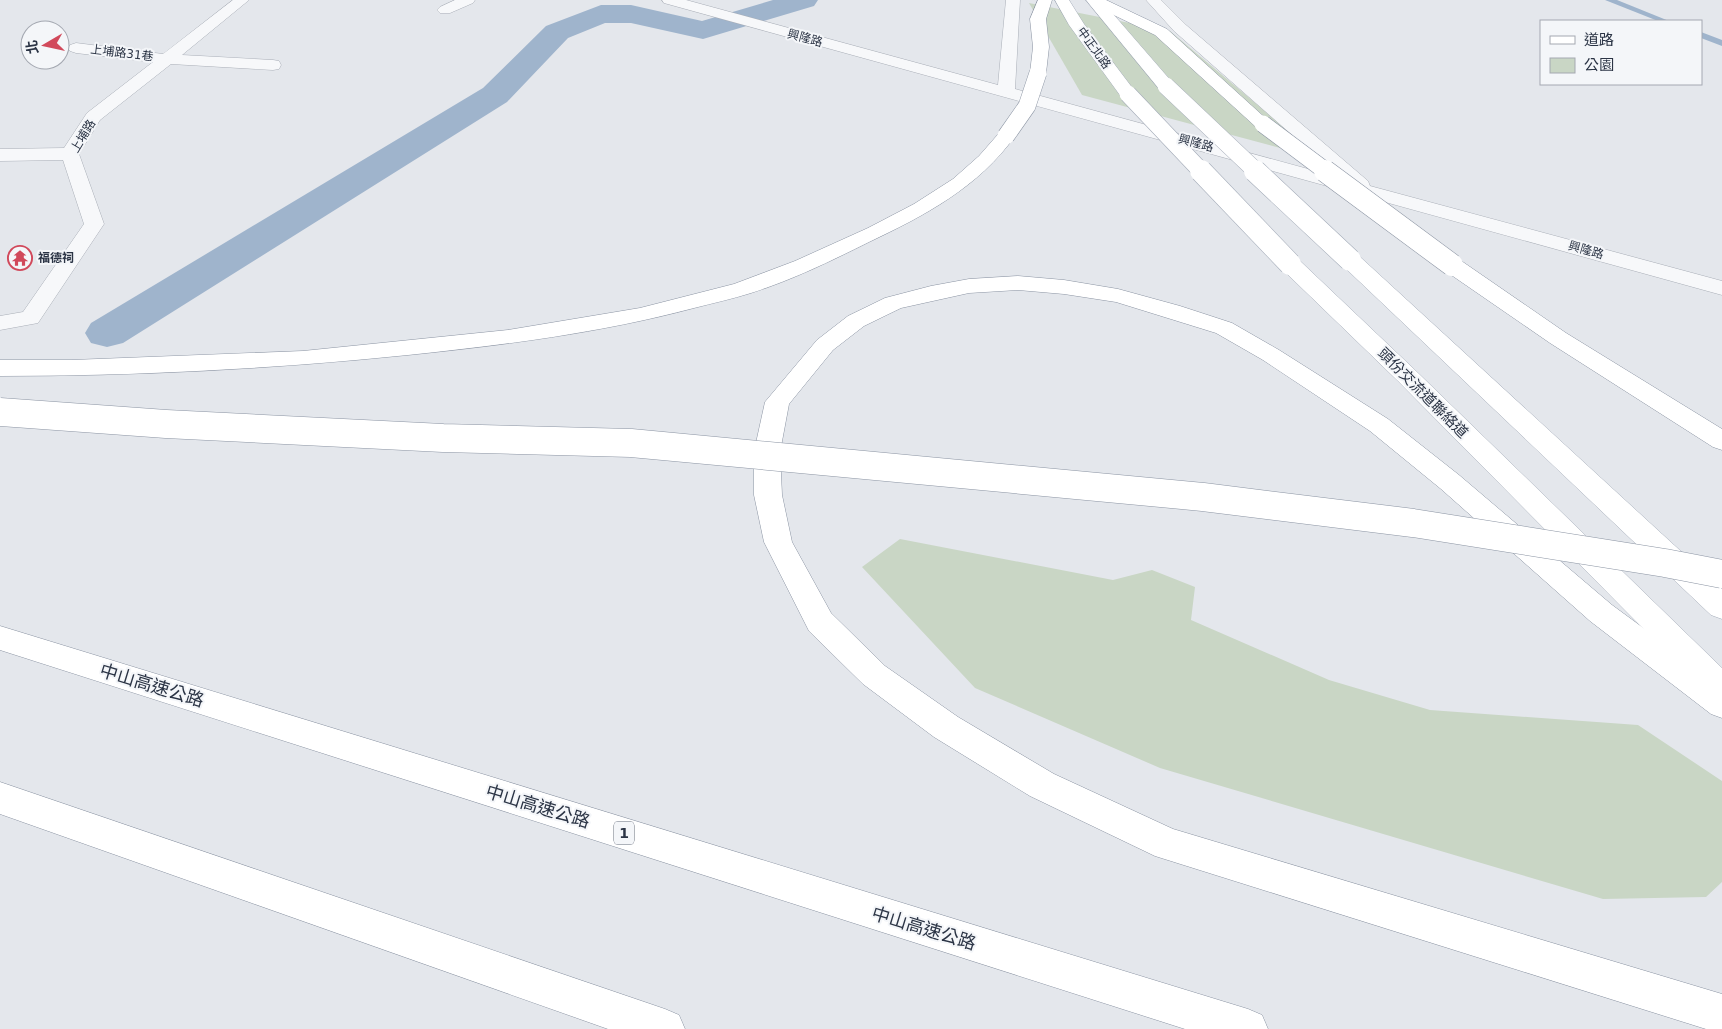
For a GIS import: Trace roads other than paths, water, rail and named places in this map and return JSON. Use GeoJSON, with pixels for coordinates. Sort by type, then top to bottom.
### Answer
{"type":"FeatureCollection","features":[{"type":"Feature","properties":{"kind":"main road"},"geometry":{"type":"LineString","coordinates":[[0,368],[220,363],[303,358],[500,338],[641,315],[742,289],[803,266],[922,208],[960,183],[986,160],[1027,106],[1038,73],[1041,47],[1038,18],[1045,0]]}},
{"type":"Feature","properties":{"kind":"main road","name":"中正北路"},"geometry":{"type":"LineString","coordinates":[[1062,0],[1077,25],[1128,94]]}},
{"type":"Feature","properties":{"kind":"main road"},"geometry":{"type":"LineString","coordinates":[[1094,0],[1161,32],[1263,124],[1452,265],[1558,338],[1722,441]]}},
{"type":"Feature","properties":{"kind":"main road","name":"中正北路"},"geometry":{"type":"LineString","coordinates":[[1094,0],[1166,86],[1477,380],[1722,607]]}},
{"type":"Feature","properties":{"kind":"main road","name":"頭份交流道聯絡道"},"geometry":{"type":"LineString","coordinates":[[1128,94],[1290,264],[1722,688]]}},
{"type":"Feature","properties":{"kind":"main road"},"geometry":{"type":"LineString","coordinates":[[1722,704],[1601,613],[1450,482],[1379,425],[1232,332],[1172,311],[1118,296],[1064,287],[1018,283],[969,286],[930,293],[893,303],[856,322],[824,345],[777,402],[767,452],[768,495],[778,542],[820,622],[874,675],[946,727],[1042,785],[1168,844],[1722,1014]]}},
{"type":"Feature","properties":{"kind":"main road"},"geometry":{"type":"LineString","coordinates":[[0,412],[166,424],[444,438],[631,443],[1174,494],[1413,523],[1665,563],[1722,574]]}},
{"type":"Feature","properties":{"kind":"main road","name":"中山高速公路"},"geometry":{"type":"LineString","coordinates":[[0,638],[1248,1029]]}},
{"type":"Feature","properties":{"kind":"main road"},"geometry":{"type":"LineString","coordinates":[[0,798],[665,1029]]}},
{"type":"Feature","properties":{"kind":"street","name":"上埔路"},"geometry":{"type":"LineString","coordinates":[[0,324],[30,318],[94,224],[70,154],[93,117],[242,0]]}},
{"type":"Feature","properties":{"kind":"street"},"geometry":{"type":"LineString","coordinates":[[445,10],[468,0]]}},
{"type":"Feature","properties":{"kind":"street","name":"興隆路"},"geometry":{"type":"LineString","coordinates":[[669,0],[1366,189],[1722,288]]}},
{"type":"Feature","properties":{"kind":"street"},"geometry":{"type":"LineString","coordinates":[[1006,92],[1014,0]]}},
{"type":"Feature","properties":{"kind":"street"},"geometry":{"type":"LineString","coordinates":[[1153,0],[1180,28],[1366,189]]}},
{"type":"Feature","properties":{"kind":"street","name":"上埔路31巷"},"geometry":{"type":"LineString","coordinates":[[76,48],[167,59],[273,65]]}},
{"type":"Feature","properties":{"kind":"street"},"geometry":{"type":"LineString","coordinates":[[0,155],[70,154]]}},
{"type":"Feature","properties":{"kind":"waterway"},"geometry":{"type":"LineString","coordinates":[[107,333],[495,95],[557,32],[601,14],[631,14],[703,30],[804,0]]}},
{"type":"Feature","properties":{"kind":"waterway"},"geometry":{"type":"LineString","coordinates":[[1609,0],[1662,20]]}},
{"type":"Feature","properties":{"kind":"waterway"},"geometry":{"type":"LineString","coordinates":[[1702,35],[1722,43]]}},
{"type":"Feature","properties":{"kind":"place","name":"福德祠"},"geometry":{"type":"Point","coordinates":[20,258]}}]}
